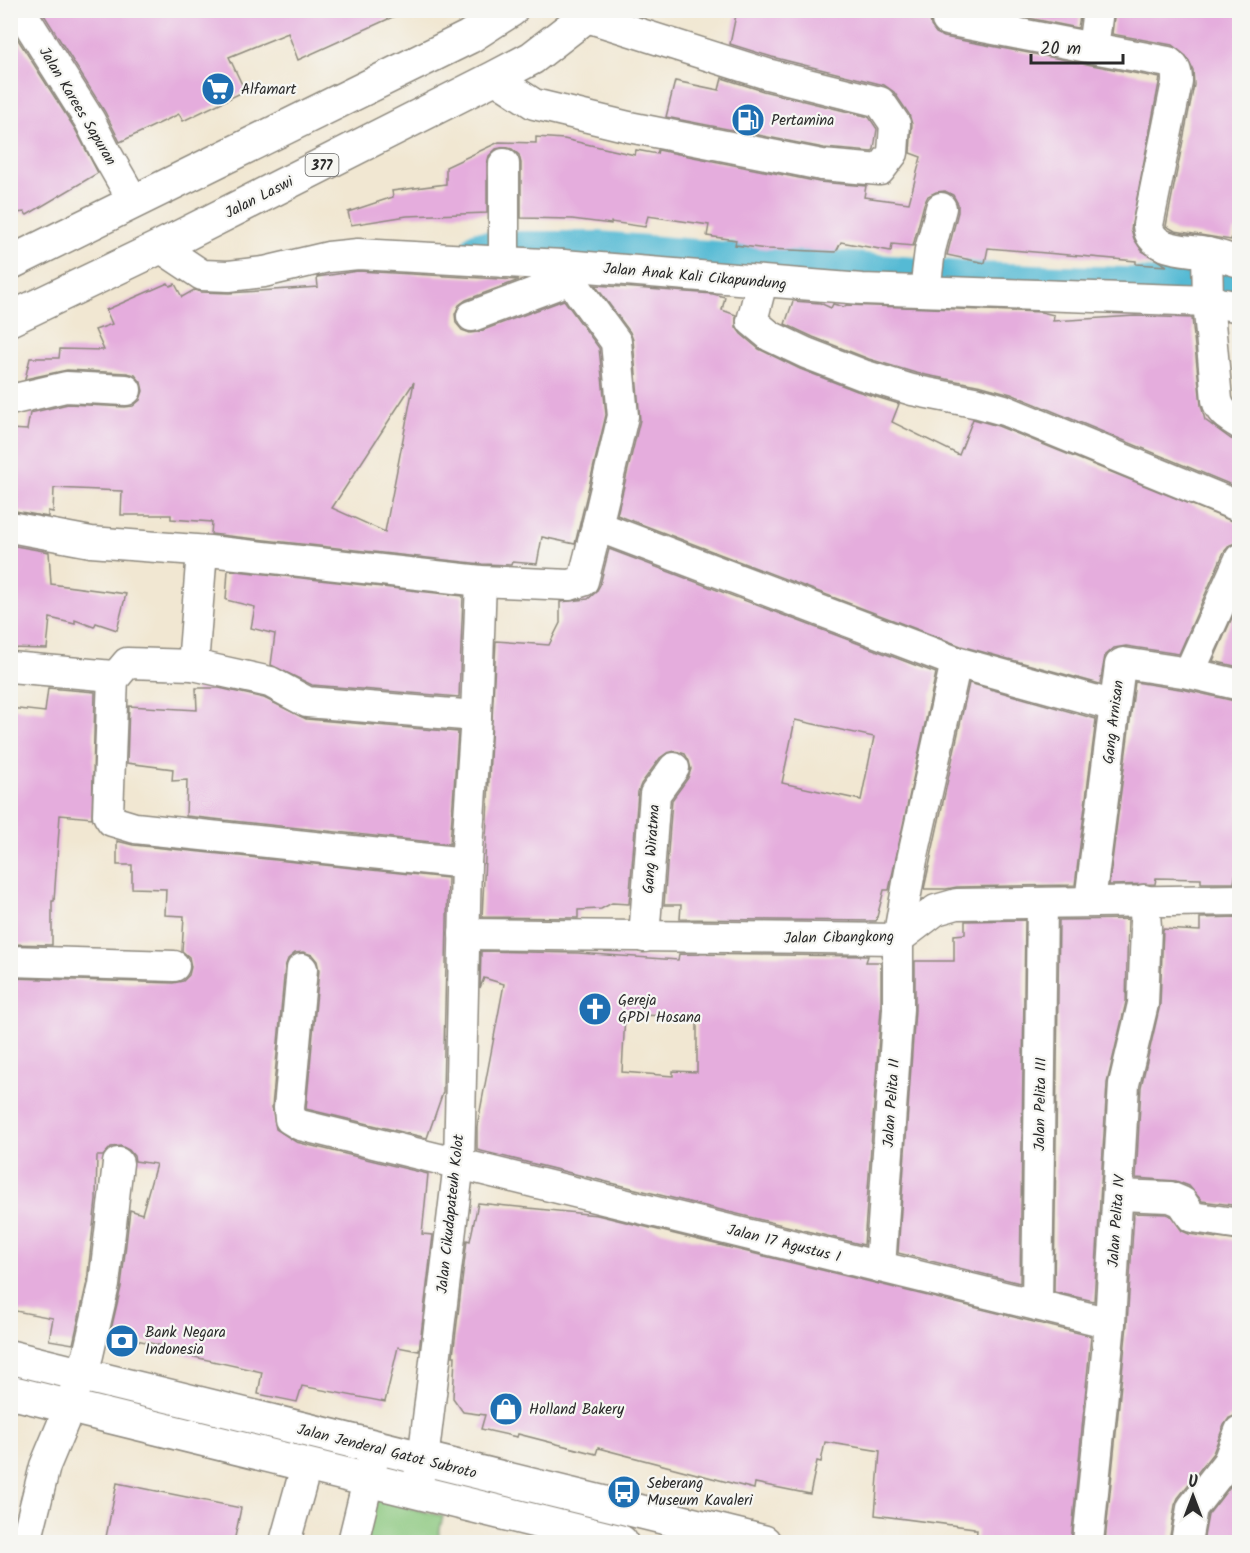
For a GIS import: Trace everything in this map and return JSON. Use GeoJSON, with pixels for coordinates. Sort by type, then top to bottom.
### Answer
{"type":"FeatureCollection","features":[{"type":"Feature","properties":{"kind":"main road"},"geometry":{"type":"LineString","coordinates":[[10,263],[469,37],[511,10]]}},
{"type":"Feature","properties":{"kind":"main road","name":"Jalan Laswi"},"geometry":{"type":"LineString","coordinates":[[10,319],[160,247],[494,78],[532,58],[590,14]]}},
{"type":"Feature","properties":{"kind":"main road","name":"Jalan Jenderal Gatot Subroto"},"geometry":{"type":"LineString","coordinates":[[10,1357],[764,1542]]}},
{"type":"Feature","properties":{"kind":"main road"},"geometry":{"type":"LineString","coordinates":[[10,1392],[621,1542]]}},
{"type":"Feature","properties":{"kind":"street","name":"Jalan Karees Sapuran"},"geometry":{"type":"LineString","coordinates":[[20,10],[90,121],[134,201]]}},
{"type":"Feature","properties":{"kind":"street"},"geometry":{"type":"LineString","coordinates":[[1093,48],[1098,10]]}},
{"type":"Feature","properties":{"kind":"street"},"geometry":{"type":"LineString","coordinates":[[494,78],[534,104],[629,127],[822,165],[880,170],[893,153],[895,124],[880,102],[767,74],[590,14]]}},
{"type":"Feature","properties":{"kind":"street"},"geometry":{"type":"LineString","coordinates":[[947,20],[1157,59],[1174,66],[1177,82],[1158,170],[1148,231],[1150,237],[1155,241],[1178,250],[1239,262]]}},
{"type":"Feature","properties":{"kind":"street"},"geometry":{"type":"LineString","coordinates":[[504,164],[504,247]]}},
{"type":"Feature","properties":{"kind":"street"},"geometry":{"type":"LineString","coordinates":[[927,278],[941,208]]}},
{"type":"Feature","properties":{"kind":"street","name":"Jalan Anak Kali Cikapundung"},"geometry":{"type":"LineString","coordinates":[[160,247],[202,275],[229,276],[264,272],[328,257],[358,254],[504,247],[567,272],[762,282],[927,278],[1208,298],[1239,307]]}},
{"type":"Feature","properties":{"kind":"street"},"geometry":{"type":"LineString","coordinates":[[1208,255],[1208,298],[1218,407],[1239,424]]}},
{"type":"Feature","properties":{"kind":"street"},"geometry":{"type":"LineString","coordinates":[[10,527],[91,542],[202,551],[481,581],[570,585],[580,583],[583,581],[623,416],[616,342],[567,272],[472,316]]}},
{"type":"Feature","properties":{"kind":"street"},"geometry":{"type":"LineString","coordinates":[[762,282],[752,321],[770,336],[806,353],[863,375],[912,390],[1004,410],[1239,507]]}},
{"type":"Feature","properties":{"kind":"street"},"geometry":{"type":"LineString","coordinates":[[10,400],[66,387],[126,390]]}},
{"type":"Feature","properties":{"kind":"street"},"geometry":{"type":"LineString","coordinates":[[597,526],[956,662],[1115,706]]}},
{"type":"Feature","properties":{"kind":"street"},"geometry":{"type":"LineString","coordinates":[[193,666],[202,551]]}},
{"type":"Feature","properties":{"kind":"street"},"geometry":{"type":"LineString","coordinates":[[1239,559],[1189,672],[1239,685]]}},
{"type":"Feature","properties":{"kind":"street","name":"Jalan Cikudapateuh Kolot"},"geometry":{"type":"LineString","coordinates":[[415,1492],[423,1460],[459,1163],[466,863],[476,716],[481,581]]}},
{"type":"Feature","properties":{"kind":"street"},"geometry":{"type":"LineString","coordinates":[[10,667],[113,676],[131,662],[193,666],[270,682],[293,692],[307,702],[476,716]]}},
{"type":"Feature","properties":{"kind":"street","name":"Jalan Pelita II"},"geometry":{"type":"LineString","coordinates":[[880,1267],[898,1009],[898,939],[912,860],[956,662]]}},
{"type":"Feature","properties":{"kind":"street","name":"Gang Arnisan"},"geometry":{"type":"LineString","coordinates":[[1090,901],[1121,664],[1189,672]]}},
{"type":"Feature","properties":{"kind":"street"},"geometry":{"type":"LineString","coordinates":[[113,676],[108,815],[112,821],[135,828],[466,863]]}},
{"type":"Feature","properties":{"kind":"street","name":"Gang Wiratma"},"geometry":{"type":"LineString","coordinates":[[644,937],[655,794],[674,768]]}},
{"type":"Feature","properties":{"kind":"street","name":"Jalan Pelita IV"},"geometry":{"type":"LineString","coordinates":[[1088,1542],[1110,1323],[1125,1084],[1143,1004],[1146,927],[1144,900]]}},
{"type":"Feature","properties":{"kind":"street","name":"Jalan Cibangkong"},"geometry":{"type":"LineString","coordinates":[[464,934],[898,939],[936,910],[957,904],[1239,900]]}},
{"type":"Feature","properties":{"kind":"street","name":"Jalan Pelita III"},"geometry":{"type":"LineString","coordinates":[[1037,1305],[1042,903]]}},
{"type":"Feature","properties":{"kind":"street"},"geometry":{"type":"LineString","coordinates":[[10,961],[174,966]]}},
{"type":"Feature","properties":{"kind":"street","name":"Jalan 17 Agustus I"},"geometry":{"type":"LineString","coordinates":[[302,969],[289,1108],[290,1119],[300,1125],[1110,1323]]}},
{"type":"Feature","properties":{"kind":"street"},"geometry":{"type":"LineString","coordinates":[[22,1533],[45,1466],[81,1375],[104,1286],[118,1163]]}},
{"type":"Feature","properties":{"kind":"street"},"geometry":{"type":"LineString","coordinates":[[1118,1195],[1170,1197],[1182,1202],[1192,1217],[1239,1224]]}},
{"type":"Feature","properties":{"kind":"street"},"geometry":{"type":"LineString","coordinates":[[1186,1542],[1192,1508],[1228,1462],[1239,1431]]}},
{"type":"Feature","properties":{"kind":"street"},"geometry":{"type":"LineString","coordinates":[[353,1542],[376,1448]]}},
{"type":"Feature","properties":{"kind":"street"},"geometry":{"type":"LineString","coordinates":[[285,1542],[302,1481]]}},
{"type":"Feature","properties":{"kind":"green space"},"geometry":{"type":"Polygon","coordinates":[[[364,1496],[443,1516],[437,1542],[359,1542],[364,1496]]]}},
{"type":"Feature","properties":{"kind":"building"},"geometry":{"type":"Polygon","coordinates":[[[41,10],[408,10],[298,60],[288,33],[229,57],[245,91],[183,121],[179,114],[120,142],[105,112],[41,10]]]}},
{"type":"Feature","properties":{"kind":"building"},"geometry":{"type":"Polygon","coordinates":[[[737,10],[933,10],[930,17],[931,26],[936,33],[944,37],[1160,78],[1131,229],[1142,251],[1167,266],[1136,264],[1136,261],[988,248],[985,263],[947,255],[958,204],[953,195],[945,191],[928,196],[913,246],[892,244],[891,251],[841,242],[836,252],[735,245],[736,240],[707,236],[709,225],[648,216],[645,227],[572,219],[521,218],[521,163],[519,155],[505,147],[496,149],[489,156],[487,213],[407,216],[351,225],[348,212],[393,197],[392,191],[446,184],[446,167],[499,142],[536,143],[536,137],[564,139],[635,155],[636,150],[657,154],[658,150],[819,182],[866,186],[864,197],[909,203],[921,157],[910,153],[912,124],[909,114],[894,92],[884,85],[730,44],[737,10]]]}},
{"type":"Feature","properties":{"kind":"building"},"geometry":{"type":"Polygon","coordinates":[[[989,10],[1081,10],[1078,28],[989,10]]]}},
{"type":"Feature","properties":{"kind":"building"},"geometry":{"type":"Polygon","coordinates":[[[1115,10],[1239,10],[1239,231],[1234,230],[1231,240],[1175,231],[1166,226],[1194,85],[1193,70],[1186,56],[1172,45],[1112,34],[1115,10]]]}},
{"type":"Feature","properties":{"kind":"building"},"geometry":{"type":"Polygon","coordinates":[[[10,27],[75,129],[98,173],[27,215],[24,212],[10,214],[10,27]]]}},
{"type":"Feature","properties":{"kind":"building"},"geometry":{"type":"Polygon","coordinates":[[[722,78],[763,91],[869,117],[877,129],[874,149],[872,152],[824,148],[666,117],[675,81],[719,90],[722,78]]]}},
{"type":"Feature","properties":{"kind":"building"},"geometry":{"type":"Polygon","coordinates":[[[358,271],[519,280],[466,300],[459,305],[455,314],[456,323],[462,330],[470,333],[564,300],[599,348],[606,415],[575,544],[542,537],[537,564],[512,562],[511,565],[482,564],[211,534],[212,522],[171,519],[171,515],[121,515],[122,491],[54,488],[53,512],[48,511],[48,517],[10,510],[10,429],[27,430],[30,413],[68,404],[133,406],[140,400],[143,391],[141,382],[135,375],[127,373],[67,370],[25,379],[30,358],[59,358],[60,349],[104,350],[95,330],[112,324],[106,310],[168,283],[170,286],[175,284],[182,297],[194,290],[229,293],[318,287],[317,277],[358,271]],[[414,382],[332,508],[385,532],[414,382]]]}},
{"type":"Feature","properties":{"kind":"building"},"geometry":{"type":"Polygon","coordinates":[[[595,285],[713,294],[725,297],[722,310],[736,315],[736,327],[759,349],[800,369],[899,404],[892,422],[959,455],[973,419],[998,426],[1239,524],[1239,542],[1230,545],[1224,552],[1179,654],[1126,646],[1114,648],[1105,656],[1100,684],[961,646],[617,515],[640,420],[633,340],[630,332],[595,285]]]}},
{"type":"Feature","properties":{"kind":"building"},"geometry":{"type":"Polygon","coordinates":[[[793,301],[820,303],[831,308],[833,304],[844,307],[846,305],[1041,312],[1054,315],[1053,321],[1135,316],[1192,318],[1201,405],[1205,420],[1231,439],[1239,441],[1239,488],[1011,394],[916,373],[869,359],[813,337],[785,324],[793,301]]]}},
{"type":"Feature","properties":{"kind":"building"},"geometry":{"type":"Polygon","coordinates":[[[10,545],[49,552],[51,584],[126,594],[117,630],[96,623],[94,627],[75,620],[75,624],[50,618],[47,649],[10,648],[10,545]]]}},
{"type":"Feature","properties":{"kind":"building"},"geometry":{"type":"Polygon","coordinates":[[[609,549],[936,673],[889,890],[884,890],[876,921],[680,919],[681,905],[664,905],[672,800],[688,778],[691,769],[685,754],[675,751],[660,758],[641,784],[638,792],[629,904],[612,903],[601,909],[578,910],[578,918],[482,917],[496,641],[549,645],[560,623],[560,602],[588,599],[600,585],[609,549]],[[795,720],[782,783],[861,800],[874,737],[795,720]]]}},
{"type":"Feature","properties":{"kind":"building"},"geometry":{"type":"Polygon","coordinates":[[[228,570],[463,596],[459,697],[312,685],[271,665],[275,634],[251,628],[255,607],[226,600],[228,570]]]}},
{"type":"Feature","properties":{"kind":"building"},"geometry":{"type":"Polygon","coordinates":[[[1239,602],[1239,667],[1213,661],[1239,602]]]}},
{"type":"Feature","properties":{"kind":"building"},"geometry":{"type":"Polygon","coordinates":[[[1135,682],[1239,702],[1239,715],[1233,736],[1239,738],[1239,872],[1236,872],[1234,883],[1201,883],[1201,879],[1156,878],[1155,884],[1109,885],[1135,682]]]}},
{"type":"Feature","properties":{"kind":"building"},"geometry":{"type":"Polygon","coordinates":[[[969,683],[1096,719],[1075,885],[924,889],[969,683]]]}},
{"type":"Feature","properties":{"kind":"building"},"geometry":{"type":"Polygon","coordinates":[[[48,688],[95,692],[92,818],[60,815],[54,901],[52,901],[52,945],[10,944],[10,708],[45,712],[48,688]]]}},
{"type":"Feature","properties":{"kind":"building"},"geometry":{"type":"Polygon","coordinates":[[[196,688],[219,688],[264,698],[306,719],[458,732],[450,844],[186,816],[187,780],[172,781],[173,769],[127,763],[129,706],[197,710],[196,688]]]}},
{"type":"Feature","properties":{"kind":"building"},"geometry":{"type":"Polygon","coordinates":[[[117,841],[133,845],[448,878],[443,1092],[427,1138],[306,1109],[319,970],[317,961],[312,955],[303,952],[295,953],[288,959],[285,967],[272,1107],[276,1129],[296,1142],[428,1174],[422,1234],[433,1235],[419,1351],[398,1347],[385,1402],[302,1386],[297,1402],[258,1394],[262,1372],[158,1349],[159,1345],[110,1334],[121,1287],[130,1210],[142,1214],[156,1164],[135,1161],[129,1150],[121,1146],[111,1147],[103,1156],[97,1156],[96,1200],[87,1282],[73,1344],[49,1340],[53,1318],[10,1310],[10,978],[173,983],[183,981],[189,975],[191,967],[189,957],[182,951],[184,916],[165,915],[166,889],[132,888],[132,865],[117,865],[117,841]]]}},
{"type":"Feature","properties":{"kind":"building"},"geometry":{"type":"Polygon","coordinates":[[[1239,917],[1239,1206],[1202,1201],[1189,1186],[1176,1181],[1136,1178],[1141,1087],[1160,1005],[1163,929],[1200,931],[1200,918],[1239,917]]]}},
{"type":"Feature","properties":{"kind":"building"},"geometry":{"type":"Polygon","coordinates":[[[1128,919],[1126,1002],[1107,1083],[1094,1301],[1054,1292],[1059,920],[1128,919]]]}},
{"type":"Feature","properties":{"kind":"building"},"geometry":{"type":"Polygon","coordinates":[[[1025,920],[1020,1283],[898,1253],[915,1010],[915,961],[954,961],[954,935],[965,934],[965,921],[1025,920]]]}},
{"type":"Feature","properties":{"kind":"building"},"geometry":{"type":"Polygon","coordinates":[[[481,951],[578,953],[678,960],[679,954],[868,956],[866,962],[881,962],[881,1008],[864,1245],[477,1150],[477,1127],[504,984],[484,978],[480,988],[481,951]],[[625,1015],[622,1072],[673,1076],[673,1071],[697,1072],[697,1019],[685,1019],[686,1016],[625,1015]]]}},
{"type":"Feature","properties":{"kind":"building"},"geometry":{"type":"Polygon","coordinates":[[[478,1203],[597,1215],[1091,1336],[1071,1542],[976,1542],[977,1530],[974,1528],[875,1515],[880,1451],[825,1442],[821,1462],[817,1461],[810,1494],[755,1483],[754,1489],[598,1448],[596,1454],[518,1434],[517,1437],[481,1429],[485,1415],[463,1412],[453,1398],[455,1356],[453,1356],[467,1240],[470,1241],[478,1203]]]}},
{"type":"Feature","properties":{"kind":"building"},"geometry":{"type":"Polygon","coordinates":[[[1134,1213],[1166,1214],[1171,1216],[1182,1231],[1189,1234],[1239,1241],[1239,1414],[1229,1418],[1213,1453],[1178,1498],[1169,1542],[1105,1542],[1127,1325],[1134,1213]]]}},
{"type":"Feature","properties":{"kind":"building"},"geometry":{"type":"Polygon","coordinates":[[[1239,1475],[1239,1542],[1203,1542],[1208,1515],[1239,1475]]]}},
{"type":"Feature","properties":{"kind":"building"},"geometry":{"type":"Polygon","coordinates":[[[117,1483],[241,1508],[234,1542],[105,1542],[117,1483]]]}},
{"type":"Feature","properties":{"kind":"waterway"},"geometry":{"type":"LineString","coordinates":[[478,247],[598,247],[975,278],[1240,287]]}},
{"type":"Feature","properties":{"kind":"place","name":"Alfamart"},"geometry":{"type":"Point","coordinates":[218,89]}},
{"type":"Feature","properties":{"kind":"place","name":"Pertamina"},"geometry":{"type":"Point","coordinates":[748,120]}},
{"type":"Feature","properties":{"kind":"place","name":"Gereja GPDI Hosana"},"geometry":{"type":"Point","coordinates":[595,1009]}},
{"type":"Feature","properties":{"kind":"place","name":"Bank Negara Indonesia"},"geometry":{"type":"Point","coordinates":[122,1341]}},
{"type":"Feature","properties":{"kind":"place","name":"Holland Bakery"},"geometry":{"type":"Point","coordinates":[506,1409]}},
{"type":"Feature","properties":{"kind":"place","name":"Seberang Museum Kavaleri"},"geometry":{"type":"Point","coordinates":[624,1492]}}]}
